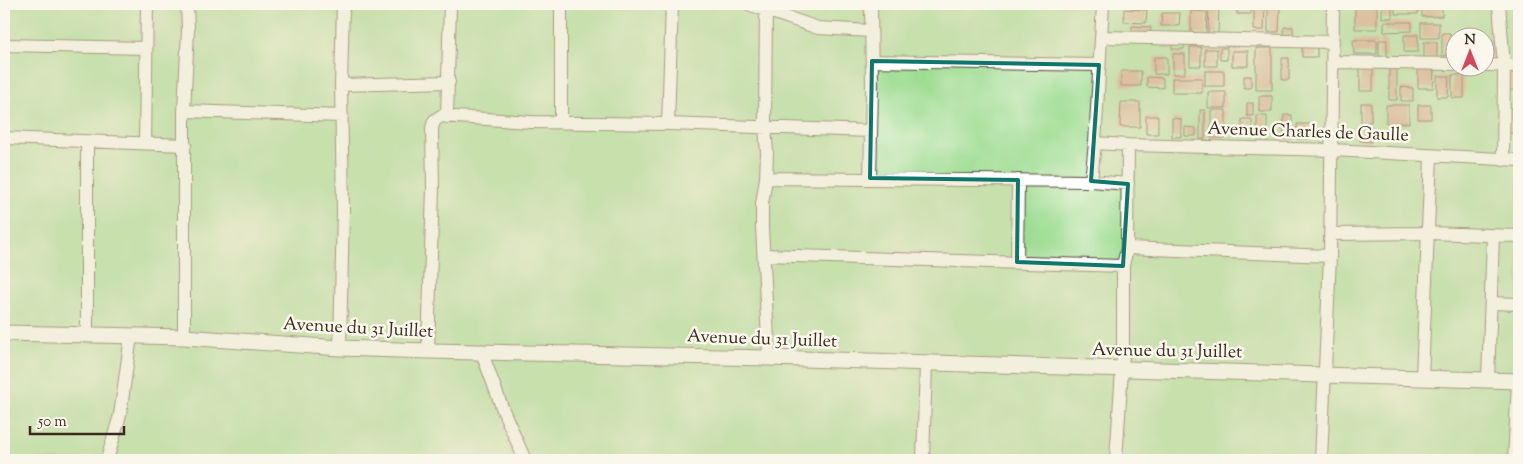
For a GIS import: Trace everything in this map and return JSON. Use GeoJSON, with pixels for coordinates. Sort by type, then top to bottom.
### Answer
{"type":"FeatureCollection","features":[{"type":"Feature","properties":{"kind":"street"},"geometry":{"type":"LineString","coordinates":[[145,143],[147,4]]}},
{"type":"Feature","properties":{"kind":"street"},"geometry":{"type":"LineString","coordinates":[[184,337],[184,111],[188,30],[187,4]]}},
{"type":"Feature","properties":{"kind":"street"},"geometry":{"type":"LineString","coordinates":[[340,348],[343,209],[341,86],[343,4]]}},
{"type":"Feature","properties":{"kind":"street"},"geometry":{"type":"LineString","coordinates":[[447,117],[450,4]]}},
{"type":"Feature","properties":{"kind":"street"},"geometry":{"type":"LineString","coordinates":[[561,4],[562,121]]}},
{"type":"Feature","properties":{"kind":"street"},"geometry":{"type":"LineString","coordinates":[[668,124],[672,4]]}},
{"type":"Feature","properties":{"kind":"street"},"geometry":{"type":"LineString","coordinates":[[748,4],[766,7],[818,28],[871,31]]}},
{"type":"Feature","properties":{"kind":"street"},"geometry":{"type":"LineString","coordinates":[[870,178],[871,4]]}},
{"type":"Feature","properties":{"kind":"street"},"geometry":{"type":"LineString","coordinates":[[1091,181],[1103,4]]}},
{"type":"Feature","properties":{"kind":"street"},"geometry":{"type":"LineString","coordinates":[[1322,460],[1330,256],[1333,4]]}},
{"type":"Feature","properties":{"kind":"street"},"geometry":{"type":"LineString","coordinates":[[1498,4],[1504,66],[1502,160]]}},
{"type":"Feature","properties":{"kind":"street"},"geometry":{"type":"LineString","coordinates":[[766,7],[766,178],[762,204],[769,358]]}},
{"type":"Feature","properties":{"kind":"street"},"geometry":{"type":"LineString","coordinates":[[1102,37],[1333,42]]}},
{"type":"Feature","properties":{"kind":"street"},"geometry":{"type":"LineString","coordinates":[[4,45],[146,48]]}},
{"type":"Feature","properties":{"kind":"street"},"geometry":{"type":"LineString","coordinates":[[872,61],[1099,64]]}},
{"type":"Feature","properties":{"kind":"street"},"geometry":{"type":"LineString","coordinates":[[1332,62],[1446,64]]}},
{"type":"Feature","properties":{"kind":"street"},"geometry":{"type":"LineString","coordinates":[[1496,66],[1519,66]]}},
{"type":"Feature","properties":{"kind":"street"},"geometry":{"type":"LineString","coordinates":[[341,86],[449,82]]}},
{"type":"Feature","properties":{"kind":"street"},"geometry":{"type":"LineString","coordinates":[[184,111],[342,116]]}},
{"type":"Feature","properties":{"kind":"street"},"geometry":{"type":"LineString","coordinates":[[428,351],[433,188],[432,128],[434,121],[440,116],[530,122],[562,121],[871,131]]}},
{"type":"Feature","properties":{"kind":"street"},"geometry":{"type":"LineString","coordinates":[[4,138],[185,145]]}},
{"type":"Feature","properties":{"kind":"street"},"geometry":{"type":"LineString","coordinates":[[87,142],[87,335]]}},
{"type":"Feature","properties":{"kind":"street","name":"Avenue Charles de Gaulle"},"geometry":{"type":"LineString","coordinates":[[1095,143],[1332,150],[1519,160]]}},
{"type":"Feature","properties":{"kind":"street"},"geometry":{"type":"LineString","coordinates":[[1116,460],[1121,370],[1123,266],[1127,248],[1128,145]]}},
{"type":"Feature","properties":{"kind":"street"},"geometry":{"type":"LineString","coordinates":[[1422,378],[1431,156]]}},
{"type":"Feature","properties":{"kind":"street"},"geometry":{"type":"LineString","coordinates":[[766,178],[1091,181],[1128,184]]}},
{"type":"Feature","properties":{"kind":"street"},"geometry":{"type":"LineString","coordinates":[[1017,262],[1018,180]]}},
{"type":"Feature","properties":{"kind":"street"},"geometry":{"type":"LineString","coordinates":[[1330,234],[1428,233],[1519,236]]}},
{"type":"Feature","properties":{"kind":"street"},"geometry":{"type":"LineString","coordinates":[[1488,380],[1493,236]]}},
{"type":"Feature","properties":{"kind":"street"},"geometry":{"type":"LineString","coordinates":[[1127,248],[1330,256]]}},
{"type":"Feature","properties":{"kind":"street"},"geometry":{"type":"LineString","coordinates":[[764,255],[1123,266]]}},
{"type":"Feature","properties":{"kind":"street"},"geometry":{"type":"LineString","coordinates":[[1491,303],[1519,304]]}},
{"type":"Feature","properties":{"kind":"street","name":"Avenue du 31 Juillet"},"geometry":{"type":"LineString","coordinates":[[4,333],[184,337],[340,348],[482,353],[769,358],[1519,381]]}},
{"type":"Feature","properties":{"kind":"street"},"geometry":{"type":"LineString","coordinates":[[107,460],[120,415],[131,336]]}},
{"type":"Feature","properties":{"kind":"street"},"geometry":{"type":"LineString","coordinates":[[482,353],[503,410],[525,460]]}},
{"type":"Feature","properties":{"kind":"street"},"geometry":{"type":"LineString","coordinates":[[922,460],[926,364]]}},
{"type":"Feature","properties":{"kind":"street"},"geometry":{"type":"LineString","coordinates":[[1514,460],[1519,381]]}},
{"type":"Feature","properties":{"kind":"highlighted area"},"geometry":{"type":"Polygon","coordinates":[[[872,61],[1099,65],[1091,181],[1128,184],[1123,266],[1017,262],[1018,180],[870,178],[872,61]]]}},
{"type":"Feature","properties":{"kind":"green space"},"geometry":{"type":"Polygon","coordinates":[[[4,4],[1519,4],[1519,460],[4,460],[4,4]]]}},
{"type":"Feature","properties":{"kind":"building"},"geometry":{"type":"Polygon","coordinates":[[[1155,4],[1168,4],[1167,8],[1155,8],[1155,4]]]}},
{"type":"Feature","properties":{"kind":"building"},"geometry":{"type":"Polygon","coordinates":[[[1209,4],[1219,5],[1218,34],[1208,34],[1209,4]]]}},
{"type":"Feature","properties":{"kind":"building"},"geometry":{"type":"Polygon","coordinates":[[[1237,4],[1251,4],[1251,14],[1237,14],[1237,4]]]}},
{"type":"Feature","properties":{"kind":"building"},"geometry":{"type":"Polygon","coordinates":[[[1254,4],[1265,4],[1264,30],[1254,30],[1254,4]]]}},
{"type":"Feature","properties":{"kind":"building"},"geometry":{"type":"Polygon","coordinates":[[[1422,5],[1442,5],[1442,16],[1422,17],[1422,5]]]}},
{"type":"Feature","properties":{"kind":"building"},"geometry":{"type":"Polygon","coordinates":[[[1355,6],[1377,6],[1377,29],[1355,29],[1355,6]]]}},
{"type":"Feature","properties":{"kind":"building"},"geometry":{"type":"Polygon","coordinates":[[[1382,6],[1392,6],[1392,18],[1382,18],[1382,6]]]}},
{"type":"Feature","properties":{"kind":"building"},"geometry":{"type":"Polygon","coordinates":[[[1395,6],[1418,6],[1418,14],[1395,14],[1395,6]]]}},
{"type":"Feature","properties":{"kind":"building"},"geometry":{"type":"Polygon","coordinates":[[[1268,8],[1280,8],[1279,32],[1268,32],[1268,8]]]}},
{"type":"Feature","properties":{"kind":"building"},"geometry":{"type":"Polygon","coordinates":[[[1124,9],[1147,10],[1146,23],[1124,22],[1124,9]]]}},
{"type":"Feature","properties":{"kind":"building"},"geometry":{"type":"Polygon","coordinates":[[[1191,11],[1207,12],[1206,35],[1191,34],[1191,11]]]}},
{"type":"Feature","properties":{"kind":"building"},"geometry":{"type":"Polygon","coordinates":[[[1162,13],[1180,13],[1179,26],[1161,26],[1162,13]]]}},
{"type":"Feature","properties":{"kind":"building"},"geometry":{"type":"Polygon","coordinates":[[[1384,22],[1412,22],[1412,31],[1384,32],[1384,22]]]}},
{"type":"Feature","properties":{"kind":"building"},"geometry":{"type":"Polygon","coordinates":[[[1421,23],[1439,23],[1439,38],[1421,38],[1421,23]]]}},
{"type":"Feature","properties":{"kind":"building"},"geometry":{"type":"Polygon","coordinates":[[[1132,26],[1151,27],[1150,34],[1132,33],[1132,26]]]}},
{"type":"Feature","properties":{"kind":"building"},"geometry":{"type":"Polygon","coordinates":[[[1284,27],[1293,27],[1293,38],[1284,38],[1284,27]]]}},
{"type":"Feature","properties":{"kind":"building"},"geometry":{"type":"Polygon","coordinates":[[[1442,33],[1446,33],[1446,56],[1442,56],[1442,33]]]}},
{"type":"Feature","properties":{"kind":"building"},"geometry":{"type":"Polygon","coordinates":[[[1404,35],[1418,35],[1418,52],[1404,52],[1404,35]]]}},
{"type":"Feature","properties":{"kind":"building"},"geometry":{"type":"Polygon","coordinates":[[[1353,40],[1377,40],[1377,54],[1354,54],[1353,40]]]}},
{"type":"Feature","properties":{"kind":"building"},"geometry":{"type":"Polygon","coordinates":[[[1379,40],[1387,40],[1387,57],[1379,57],[1379,40]]]}},
{"type":"Feature","properties":{"kind":"building"},"geometry":{"type":"Polygon","coordinates":[[[1172,42],[1184,42],[1184,49],[1172,49],[1172,42]]]}},
{"type":"Feature","properties":{"kind":"building"},"geometry":{"type":"Polygon","coordinates":[[[1424,42],[1437,42],[1437,58],[1424,58],[1424,42]]]}},
{"type":"Feature","properties":{"kind":"building"},"geometry":{"type":"Polygon","coordinates":[[[1302,46],[1317,46],[1317,57],[1302,57],[1302,46]]]}},
{"type":"Feature","properties":{"kind":"building"},"geometry":{"type":"Polygon","coordinates":[[[1190,47],[1201,47],[1201,66],[1190,66],[1190,47]]]}},
{"type":"Feature","properties":{"kind":"building"},"geometry":{"type":"Polygon","coordinates":[[[1220,48],[1227,48],[1227,60],[1220,60],[1220,48]]]}},
{"type":"Feature","properties":{"kind":"building"},"geometry":{"type":"Polygon","coordinates":[[[1256,48],[1272,48],[1272,90],[1256,90],[1256,48]]]}},
{"type":"Feature","properties":{"kind":"building"},"geometry":{"type":"Polygon","coordinates":[[[1205,49],[1217,49],[1217,66],[1205,66],[1205,49]]]}},
{"type":"Feature","properties":{"kind":"building"},"geometry":{"type":"Polygon","coordinates":[[[1232,51],[1248,51],[1248,66],[1232,66],[1232,51]]]}},
{"type":"Feature","properties":{"kind":"building"},"geometry":{"type":"Polygon","coordinates":[[[1173,54],[1185,54],[1185,74],[1173,74],[1173,54]]]}},
{"type":"Feature","properties":{"kind":"building"},"geometry":{"type":"Polygon","coordinates":[[[1154,57],[1167,57],[1167,74],[1154,74],[1154,57]]]}},
{"type":"Feature","properties":{"kind":"building"},"geometry":{"type":"Polygon","coordinates":[[[1282,58],[1289,58],[1289,80],[1282,80],[1282,58]]]}},
{"type":"Feature","properties":{"kind":"building"},"geometry":{"type":"Polygon","coordinates":[[[1360,66],[1373,66],[1373,91],[1360,91],[1360,66]]]}},
{"type":"Feature","properties":{"kind":"building"},"geometry":{"type":"Polygon","coordinates":[[[1389,66],[1397,66],[1397,100],[1389,100],[1389,66]]]}},
{"type":"Feature","properties":{"kind":"building"},"geometry":{"type":"Polygon","coordinates":[[[1418,69],[1434,69],[1433,88],[1418,88],[1418,69]]]}},
{"type":"Feature","properties":{"kind":"building"},"geometry":{"type":"Polygon","coordinates":[[[1121,71],[1141,71],[1141,86],[1121,86],[1121,71]]]}},
{"type":"Feature","properties":{"kind":"building"},"geometry":{"type":"Polygon","coordinates":[[[1205,71],[1224,71],[1224,86],[1205,86],[1205,71]]]}},
{"type":"Feature","properties":{"kind":"building"},"geometry":{"type":"Polygon","coordinates":[[[1509,73],[1519,73],[1519,90],[1509,90],[1509,73]]]}},
{"type":"Feature","properties":{"kind":"building"},"geometry":{"type":"Polygon","coordinates":[[[1244,76],[1251,76],[1251,88],[1244,88],[1244,76]]]}},
{"type":"Feature","properties":{"kind":"building"},"geometry":{"type":"Polygon","coordinates":[[[1437,76],[1446,76],[1446,78],[1449,78],[1448,97],[1437,97],[1437,76]]]}},
{"type":"Feature","properties":{"kind":"building"},"geometry":{"type":"Polygon","coordinates":[[[1147,77],[1163,78],[1163,88],[1147,87],[1147,77]]]}},
{"type":"Feature","properties":{"kind":"building"},"geometry":{"type":"Polygon","coordinates":[[[1172,78],[1202,78],[1202,93],[1172,93],[1172,78]]]}},
{"type":"Feature","properties":{"kind":"building"},"geometry":{"type":"Polygon","coordinates":[[[1452,78],[1464,78],[1464,98],[1452,98],[1452,78]]]}},
{"type":"Feature","properties":{"kind":"building"},"geometry":{"type":"Polygon","coordinates":[[[1401,87],[1413,88],[1413,101],[1401,101],[1401,87]]]}},
{"type":"Feature","properties":{"kind":"building"},"geometry":{"type":"Polygon","coordinates":[[[1208,92],[1226,92],[1226,108],[1208,108],[1208,92]]]}},
{"type":"Feature","properties":{"kind":"building"},"geometry":{"type":"Polygon","coordinates":[[[1259,96],[1272,96],[1272,112],[1259,112],[1259,96]]]}},
{"type":"Feature","properties":{"kind":"building"},"geometry":{"type":"Polygon","coordinates":[[[1121,102],[1140,102],[1140,127],[1120,127],[1121,102]]]}},
{"type":"Feature","properties":{"kind":"building"},"geometry":{"type":"Polygon","coordinates":[[[1247,103],[1253,103],[1253,116],[1247,116],[1247,103]]]}},
{"type":"Feature","properties":{"kind":"building"},"geometry":{"type":"Polygon","coordinates":[[[1361,103],[1371,103],[1371,122],[1361,122],[1361,103]]]}},
{"type":"Feature","properties":{"kind":"building"},"geometry":{"type":"Polygon","coordinates":[[[1386,105],[1409,105],[1409,123],[1386,123],[1386,105]]]}},
{"type":"Feature","properties":{"kind":"building"},"geometry":{"type":"Polygon","coordinates":[[[1418,105],[1431,105],[1431,119],[1418,119],[1418,105]]]}},
{"type":"Feature","properties":{"kind":"building"},"geometry":{"type":"Polygon","coordinates":[[[1506,108],[1514,108],[1514,133],[1506,133],[1506,108]]]}},
{"type":"Feature","properties":{"kind":"building"},"geometry":{"type":"Polygon","coordinates":[[[1517,108],[1519,108],[1519,139],[1517,139],[1517,108]]]}},
{"type":"Feature","properties":{"kind":"building"},"geometry":{"type":"Polygon","coordinates":[[[1200,110],[1205,110],[1205,139],[1200,139],[1200,110]]]}},
{"type":"Feature","properties":{"kind":"building"},"geometry":{"type":"Polygon","coordinates":[[[1211,110],[1226,110],[1226,138],[1211,138],[1211,110]]]}},
{"type":"Feature","properties":{"kind":"building"},"geometry":{"type":"Polygon","coordinates":[[[1284,115],[1292,115],[1292,139],[1284,139],[1284,115]]]}},
{"type":"Feature","properties":{"kind":"building"},"geometry":{"type":"Polygon","coordinates":[[[1146,116],[1158,116],[1158,134],[1146,134],[1146,116]]]}},
{"type":"Feature","properties":{"kind":"building"},"geometry":{"type":"Polygon","coordinates":[[[1257,116],[1267,116],[1267,135],[1257,135],[1257,116]]]}},
{"type":"Feature","properties":{"kind":"building"},"geometry":{"type":"Polygon","coordinates":[[[1172,118],[1181,119],[1181,137],[1172,137],[1172,118]]]}},
{"type":"Feature","properties":{"kind":"building"},"geometry":{"type":"Polygon","coordinates":[[[1242,119],[1252,119],[1252,134],[1242,134],[1242,119]]]}},
{"type":"Feature","properties":{"kind":"building"},"geometry":{"type":"Polygon","coordinates":[[[1297,124],[1311,124],[1311,139],[1297,139],[1297,124]]]}},
{"type":"Feature","properties":{"kind":"building"},"geometry":{"type":"Polygon","coordinates":[[[1360,126],[1371,126],[1371,142],[1360,141],[1360,126]]]}},
{"type":"Feature","properties":{"kind":"building"},"geometry":{"type":"Polygon","coordinates":[[[1185,127],[1196,128],[1196,136],[1185,136],[1185,127]]]}}]}
